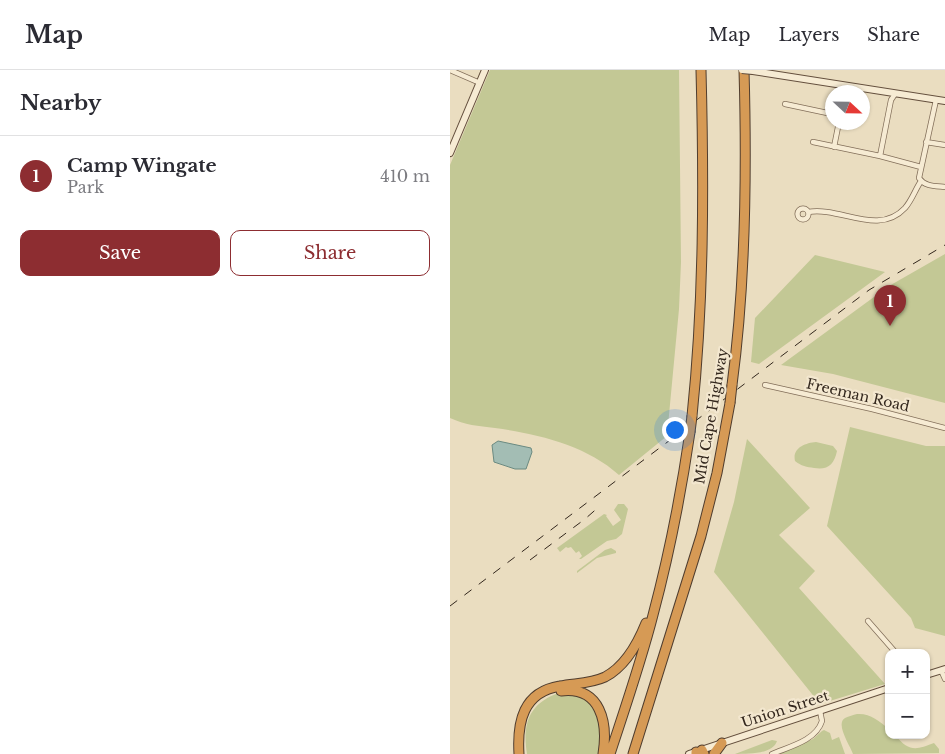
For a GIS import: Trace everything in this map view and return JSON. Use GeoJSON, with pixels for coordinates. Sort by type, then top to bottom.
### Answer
{"type":"FeatureCollection","features":[{"type":"Feature","properties":{"kind":"highway","name":"Mid Cape Highway"},"geometry":{"type":"LineString","coordinates":[[610,754],[643,651],[658,595],[676,516],[690,432],[700,328],[701,70]]}},
{"type":"Feature","properties":{"kind":"highway","name":"Mid Cape Highway"},"geometry":{"type":"LineString","coordinates":[[632,754],[701,536],[717,473],[730,402],[740,315],[744,257],[746,70]]}},
{"type":"Feature","properties":{"kind":"highway"},"geometry":{"type":"LineString","coordinates":[[519,754],[518,735],[520,722],[530,702],[550,688],[594,681],[607,676],[615,670],[634,647],[658,595]]}},
{"type":"Feature","properties":{"kind":"highway"},"geometry":{"type":"LineString","coordinates":[[525,754],[523,729],[529,712],[542,698],[566,690],[584,694],[600,710],[605,730],[603,754]]}},
{"type":"Feature","properties":{"kind":"highway"},"geometry":{"type":"LineString","coordinates":[[714,754],[722,743]]}},
{"type":"Feature","properties":{"kind":"main road"},"geometry":{"type":"LineString","coordinates":[[450,153],[485,70]]}},
{"type":"Feature","properties":{"kind":"main road"},"geometry":{"type":"LineString","coordinates":[[746,70],[826,85]]}},
{"type":"Feature","properties":{"kind":"main road"},"geometry":{"type":"LineString","coordinates":[[870,91],[945,101]]}},
{"type":"Feature","properties":{"kind":"main road"},"geometry":{"type":"LineString","coordinates":[[930,674],[943,670]]}},
{"type":"Feature","properties":{"kind":"main road","name":"Union Street"},"geometry":{"type":"LineString","coordinates":[[697,753],[885,689]]}},
{"type":"Feature","properties":{"kind":"street"},"geometry":{"type":"LineString","coordinates":[[450,70],[480,83]]}},
{"type":"Feature","properties":{"kind":"street"},"geometry":{"type":"LineString","coordinates":[[880,156],[891,100],[895,94]]}},
{"type":"Feature","properties":{"kind":"street"},"geometry":{"type":"LineString","coordinates":[[936,100],[919,175],[921,181],[928,185],[945,187]]}},
{"type":"Feature","properties":{"kind":"street"},"geometry":{"type":"LineString","coordinates":[[786,104],[825,112]]}},
{"type":"Feature","properties":{"kind":"street"},"geometry":{"type":"LineString","coordinates":[[834,147],[837,130]]}},
{"type":"Feature","properties":{"kind":"street"},"geometry":{"type":"LineString","coordinates":[[813,142],[921,167]]}},
{"type":"Feature","properties":{"kind":"street"},"geometry":{"type":"LineString","coordinates":[[926,142],[945,145]]}},
{"type":"Feature","properties":{"kind":"street"},"geometry":{"type":"LineString","coordinates":[[808,212],[819,210],[866,221],[888,219],[906,207],[921,181]]}},
{"type":"Feature","properties":{"kind":"street","name":"Freeman Road"},"geometry":{"type":"LineString","coordinates":[[764,385],[872,409],[945,428]]}},
{"type":"Feature","properties":{"kind":"street"},"geometry":{"type":"LineString","coordinates":[[868,621],[892,649]]}},
{"type":"Feature","properties":{"kind":"street"},"geometry":{"type":"LineString","coordinates":[[943,670],[945,679]]}},
{"type":"Feature","properties":{"kind":"street"},"geometry":{"type":"LineString","coordinates":[[772,754],[811,736],[822,723],[820,711]]}},
{"type":"Feature","properties":{"kind":"green space"},"geometry":{"type":"Polygon","coordinates":[[[490,70],[679,70],[681,262],[679,309],[667,436],[619,475],[592,456],[560,442],[527,434],[466,424],[450,418],[450,165],[490,70]]]}},
{"type":"Feature","properties":{"kind":"green space"},"geometry":{"type":"Polygon","coordinates":[[[945,254],[945,403],[833,374],[781,365],[889,286],[945,254]]]}},
{"type":"Feature","properties":{"kind":"green space"},"geometry":{"type":"Polygon","coordinates":[[[815,255],[885,272],[759,364],[751,362],[755,318],[815,255]]]}},
{"type":"Feature","properties":{"kind":"green space"},"geometry":{"type":"Polygon","coordinates":[[[850,427],[926,446],[945,446],[945,636],[915,628],[911,618],[827,526],[850,427]]]}},
{"type":"Feature","properties":{"kind":"green space"},"geometry":{"type":"Polygon","coordinates":[[[747,439],[810,508],[779,535],[815,571],[799,588],[885,684],[820,704],[714,572],[734,502],[747,439]]]}},
{"type":"Feature","properties":{"kind":"green space"},"geometry":{"type":"Polygon","coordinates":[[[816,442],[833,446],[837,451],[830,466],[823,468],[806,467],[795,461],[795,453],[800,447],[816,442]]]}},
{"type":"Feature","properties":{"kind":"green space"},"geometry":{"type":"Polygon","coordinates":[[[618,504],[624,504],[628,509],[622,534],[616,539],[607,541],[581,559],[579,559],[582,556],[579,551],[576,553],[571,547],[566,547],[560,552],[557,548],[604,514],[607,515],[613,526],[621,520],[614,510],[618,504]]]}},
{"type":"Feature","properties":{"kind":"green space"},"geometry":{"type":"Polygon","coordinates":[[[611,548],[616,553],[597,558],[577,573],[577,571],[605,550],[611,548]]]}},
{"type":"Feature","properties":{"kind":"green space"},"geometry":{"type":"Polygon","coordinates":[[[559,693],[572,694],[584,698],[595,706],[601,722],[601,754],[527,754],[526,733],[530,716],[541,703],[559,693]]]}},
{"type":"Feature","properties":{"kind":"green space"},"geometry":{"type":"Polygon","coordinates":[[[857,714],[870,716],[885,726],[885,739],[898,739],[913,748],[934,743],[939,749],[939,753],[853,754],[842,730],[842,721],[857,714]]]}},
{"type":"Feature","properties":{"kind":"green space"},"geometry":{"type":"Polygon","coordinates":[[[824,730],[830,733],[832,740],[839,737],[845,754],[779,754],[813,739],[824,730]]]}},
{"type":"Feature","properties":{"kind":"green space"},"geometry":{"type":"Polygon","coordinates":[[[772,740],[777,741],[771,749],[766,751],[735,754],[772,740]]]}},
{"type":"Feature","properties":{"kind":"water"},"geometry":{"type":"Polygon","coordinates":[[[498,441],[531,448],[532,452],[526,469],[515,469],[494,462],[492,445],[498,441]]]}},
{"type":"Feature","properties":{"kind":"railway"},"geometry":{"type":"LineString","coordinates":[[450,606],[869,290],[945,245]]}},
{"type":"Feature","properties":{"kind":"railway"},"geometry":{"type":"LineString","coordinates":[[530,560],[601,505]]}},
{"type":"Feature","properties":{"kind":"place","name":"Camp Wingate"},"geometry":{"type":"Point","coordinates":[890,326]}}]}
